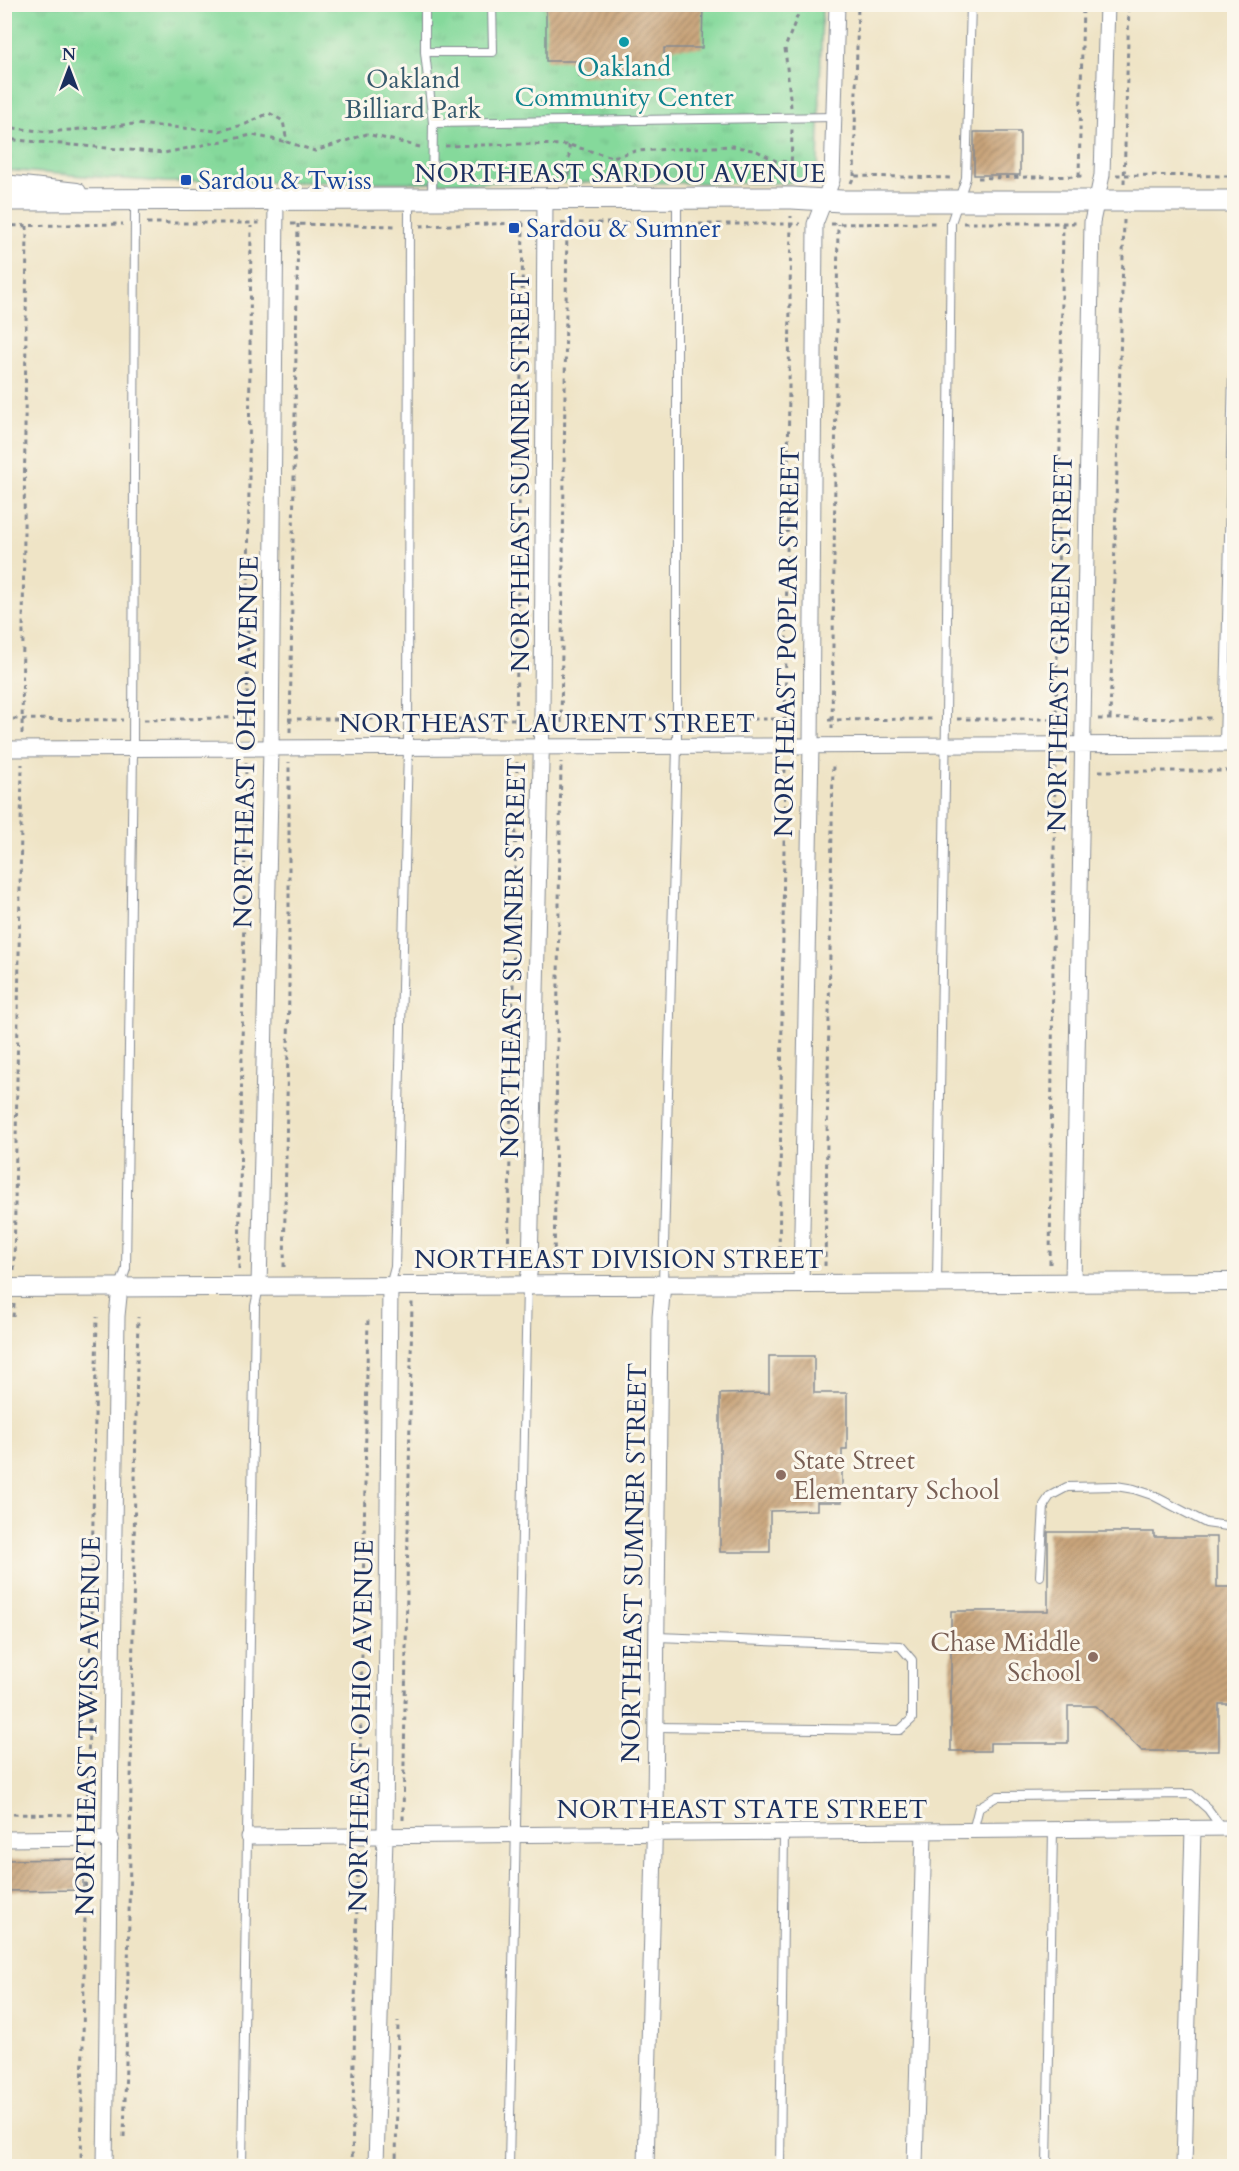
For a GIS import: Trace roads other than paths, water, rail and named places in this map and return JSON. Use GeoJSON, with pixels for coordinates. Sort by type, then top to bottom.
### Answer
{"type":"FeatureCollection","features":[{"type":"Feature","properties":{"kind":"main road","name":"NORTHEAST SARDOU AVENUE"},"geometry":{"type":"LineString","coordinates":[[4,200],[792,198],[832,201],[1097,201],[1124,212],[1234,201]]}},
{"type":"Feature","properties":{"kind":"street","name":"NORTHEAST POPLAR STREET"},"geometry":{"type":"LineString","coordinates":[[801,1284],[811,746],[814,224],[832,201],[837,4]]}},
{"type":"Feature","properties":{"kind":"street","name":"NORTHEAST GREEN STREET"},"geometry":{"type":"LineString","coordinates":[[1073,1283],[1080,771],[1083,720],[1092,222],[1102,175],[1107,4]]}},
{"type":"Feature","properties":{"kind":"street"},"geometry":{"type":"LineString","coordinates":[[4,184],[135,199]]}},
{"type":"Feature","properties":{"kind":"street","name":"NORTHEAST SUMNER STREET"},"geometry":{"type":"LineString","coordinates":[[527,1285],[530,1268],[542,717],[545,198]]}},
{"type":"Feature","properties":{"kind":"street","name":"NORTHEAST OHIO AVENUE"},"geometry":{"type":"LineString","coordinates":[[259,1287],[271,748],[276,199]]}},
{"type":"Feature","properties":{"kind":"street","name":"NORTHEAST LAURENT STREET"},"geometry":{"type":"LineString","coordinates":[[4,749],[1229,744]]}},
{"type":"Feature","properties":{"kind":"street","name":"NORTHEAST DIVISION STREET"},"geometry":{"type":"LineString","coordinates":[[9,1288],[1234,1282]]}},
{"type":"Feature","properties":{"kind":"street","name":"NORTHEAST SUMNER STREET"},"geometry":{"type":"LineString","coordinates":[[646,2166],[656,1727],[660,1317],[663,1284]]}},
{"type":"Feature","properties":{"kind":"street","name":"NORTHEAST OHIO AVENUE"},"geometry":{"type":"LineString","coordinates":[[376,2166],[385,1836],[390,1286]]}},
{"type":"Feature","properties":{"kind":"street","name":"NORTHEAST TWISS AVENUE"},"geometry":{"type":"LineString","coordinates":[[105,2166],[117,1316],[120,1287]]}},
{"type":"Feature","properties":{"kind":"street","name":"NORTHEAST STATE STREET"},"geometry":{"type":"LineString","coordinates":[[249,1837],[1228,1828]]}},
{"type":"Feature","properties":{"kind":"street"},"geometry":{"type":"LineString","coordinates":[[1184,2166],[1193,1829]]}},
{"type":"Feature","properties":{"kind":"street"},"geometry":{"type":"LineString","coordinates":[[915,2166],[924,1831]]}},
{"type":"Feature","properties":{"kind":"street"},"geometry":{"type":"LineString","coordinates":[[4,1839],[111,1838]]}},
{"type":"Feature","properties":{"kind":"lane"},"geometry":{"type":"LineString","coordinates":[[425,4],[426,52],[433,123],[432,199]]}},
{"type":"Feature","properties":{"kind":"lane"},"geometry":{"type":"LineString","coordinates":[[426,52],[493,52],[492,4]]}},
{"type":"Feature","properties":{"kind":"lane"},"geometry":{"type":"LineString","coordinates":[[937,1283],[946,746],[951,223],[966,178],[972,4]]}},
{"type":"Feature","properties":{"kind":"lane"},"geometry":{"type":"LineString","coordinates":[[433,123],[835,117]]}},
{"type":"Feature","properties":{"kind":"lane"},"geometry":{"type":"LineString","coordinates":[[120,1287],[126,1269],[133,749],[135,199]]}},
{"type":"Feature","properties":{"kind":"lane"},"geometry":{"type":"LineString","coordinates":[[390,1286],[395,1268],[408,748],[409,199]]}},
{"type":"Feature","properties":{"kind":"lane"},"geometry":{"type":"LineString","coordinates":[[663,1284],[677,746],[676,199]]}},
{"type":"Feature","properties":{"kind":"lane"},"geometry":{"type":"LineString","coordinates":[[1229,744],[1224,718],[1234,330]]}},
{"type":"Feature","properties":{"kind":"lane"},"geometry":{"type":"LineString","coordinates":[[510,2166],[527,1285]]}},
{"type":"Feature","properties":{"kind":"lane"},"geometry":{"type":"LineString","coordinates":[[242,2166],[249,1837],[255,1306],[259,1287]]}},
{"type":"Feature","properties":{"kind":"lane"},"geometry":{"type":"LineString","coordinates":[[1040,1576],[1044,1505],[1050,1496],[1067,1487],[1134,1488],[1206,1523],[1234,1527]]}},
{"type":"Feature","properties":{"kind":"lane"},"geometry":{"type":"LineString","coordinates":[[656,1727],[900,1730],[912,1719],[912,1660],[900,1646],[657,1637]]}},
{"type":"Feature","properties":{"kind":"lane"},"geometry":{"type":"LineString","coordinates":[[973,1831],[979,1807],[998,1796],[1191,1794],[1228,1828]]}},
{"type":"Feature","properties":{"kind":"lane"},"geometry":{"type":"LineString","coordinates":[[1047,2166],[1053,1830]]}},
{"type":"Feature","properties":{"kind":"lane"},"geometry":{"type":"LineString","coordinates":[[780,2166],[784,1832]]}},
{"type":"Feature","properties":{"kind":"place","name":"Oakland Community Center"},"geometry":{"type":"Point","coordinates":[624,42]}},
{"type":"Feature","properties":{"kind":"place","name":"Sardou & Twiss"},"geometry":{"type":"Point","coordinates":[186,180]}},
{"type":"Feature","properties":{"kind":"place","name":"Sardou & Sumner"},"geometry":{"type":"Point","coordinates":[514,228]}},
{"type":"Feature","properties":{"kind":"place","name":"State Street Elementary School"},"geometry":{"type":"Point","coordinates":[781,1475]}},
{"type":"Feature","properties":{"kind":"place","name":"Chase Middle School"},"geometry":{"type":"Point","coordinates":[1093,1657]}},
{"type":"Feature","properties":{"kind":"park label","name":"Oakland Billiard Park"},"geometry":{"type":"Point","coordinates":[413,94]}}]}
